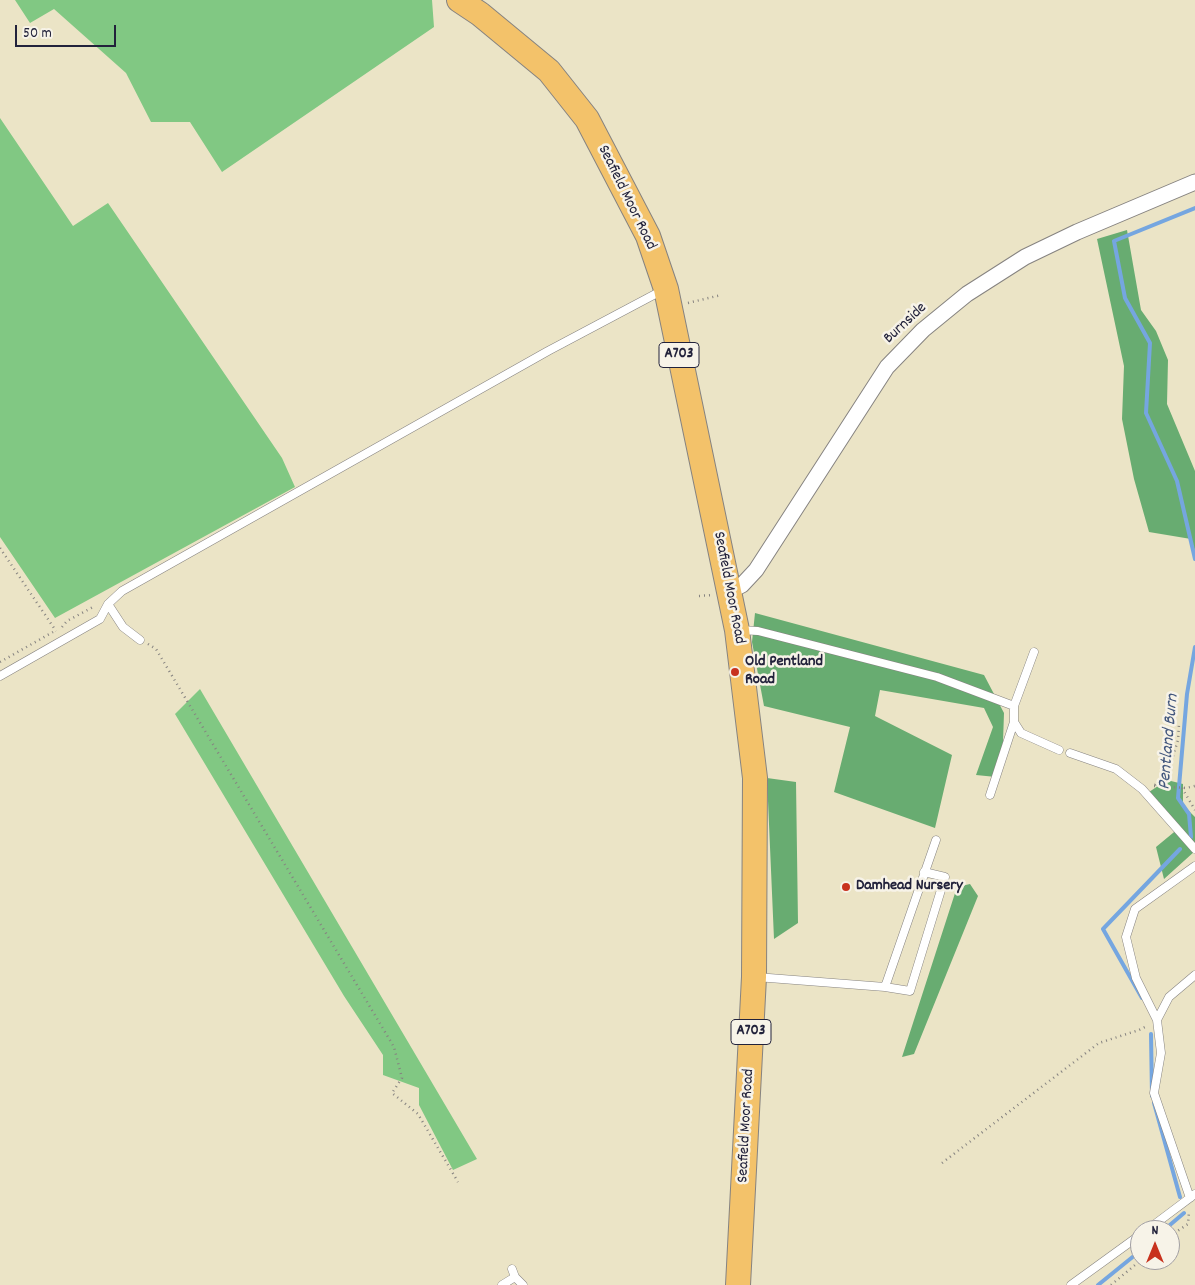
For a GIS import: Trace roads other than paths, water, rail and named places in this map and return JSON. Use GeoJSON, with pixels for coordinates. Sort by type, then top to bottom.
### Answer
{"type":"FeatureCollection","features":[{"type":"Feature","properties":{"kind":"main road","name":"Seafield Moor Road"},"geometry":{"type":"LineString","coordinates":[[459,0],[480,14],[549,71],[587,119],[648,236],[668,298],[730,591],[737,630],[755,778],[754,977],[738,1285]]}},
{"type":"Feature","properties":{"kind":"street","name":"Burnside"},"geometry":{"type":"LineString","coordinates":[[730,591],[742,585],[756,570],[887,367],[923,330],[968,294],[1025,257],[1077,232],[1195,182]]}},
{"type":"Feature","properties":{"kind":"lane"},"geometry":{"type":"LineString","coordinates":[[0,676],[100,619],[108,604],[131,586],[548,351],[668,298]]}},
{"type":"Feature","properties":{"kind":"lane"},"geometry":{"type":"LineString","coordinates":[[108,604],[123,627],[140,640]]}},
{"type":"Feature","properties":{"kind":"lane"},"geometry":{"type":"LineString","coordinates":[[737,630],[758,631],[937,677],[1014,706]]}},
{"type":"Feature","properties":{"kind":"lane"},"geometry":{"type":"LineString","coordinates":[[990,795],[1014,722],[1014,706],[1034,652]]}},
{"type":"Feature","properties":{"kind":"lane"},"geometry":{"type":"LineString","coordinates":[[1014,722],[1020,733],[1059,750]]}},
{"type":"Feature","properties":{"kind":"lane"},"geometry":{"type":"LineString","coordinates":[[1070,753],[1116,769],[1142,789],[1195,849]]}},
{"type":"Feature","properties":{"kind":"lane"},"geometry":{"type":"LineString","coordinates":[[885,987],[936,840]]}},
{"type":"Feature","properties":{"kind":"lane"},"geometry":{"type":"LineString","coordinates":[[1160,1220],[1192,1196],[1154,1093],[1161,1053],[1157,1020],[1136,978],[1126,937],[1135,909],[1195,866]]}},
{"type":"Feature","properties":{"kind":"lane"},"geometry":{"type":"LineString","coordinates":[[754,977],[885,987],[910,991],[945,877],[924,872]]}},
{"type":"Feature","properties":{"kind":"lane"},"geometry":{"type":"LineString","coordinates":[[1157,1020],[1169,997],[1195,974]]}},
{"type":"Feature","properties":{"kind":"lane"},"geometry":{"type":"LineString","coordinates":[[1072,1285],[1130,1242]]}},
{"type":"Feature","properties":{"kind":"lane"},"geometry":{"type":"LineString","coordinates":[[512,1269],[515,1277],[523,1285]]}},
{"type":"Feature","properties":{"kind":"lane"},"geometry":{"type":"LineString","coordinates":[[502,1285],[515,1277]]}},
{"type":"Feature","properties":{"kind":"waterway","name":"Pentland Burn"},"geometry":{"type":"LineString","coordinates":[[1195,208],[1114,241],[1125,298],[1150,343],[1146,413],[1177,481],[1195,559]]}},
{"type":"Feature","properties":{"kind":"waterway","name":"Pentland Burn"},"geometry":{"type":"LineString","coordinates":[[1191,837],[1189,814],[1178,798],[1187,694],[1195,647]]}},
{"type":"Feature","properties":{"kind":"waterway","name":"Pentland Burn"},"geometry":{"type":"LineString","coordinates":[[1142,998],[1103,929],[1180,849]]}},
{"type":"Feature","properties":{"kind":"waterway","name":"Pentland Burn"},"geometry":{"type":"LineString","coordinates":[[1151,1034],[1152,1096]]}},
{"type":"Feature","properties":{"kind":"waterway","name":"Pentland Burn"},"geometry":{"type":"LineString","coordinates":[[1154,1103],[1180,1197]]}},
{"type":"Feature","properties":{"kind":"waterway","name":"Pentland Burn"},"geometry":{"type":"LineString","coordinates":[[1176,1220],[1184,1213]]}},
{"type":"Feature","properties":{"kind":"waterway","name":"Pentland Burn"},"geometry":{"type":"LineString","coordinates":[[1098,1285],[1130,1259]]}},
{"type":"Feature","properties":{"kind":"place","name":"Old Pentland Road"},"geometry":{"type":"Point","coordinates":[735,672]}},
{"type":"Feature","properties":{"kind":"place","name":"Damhead Nursery"},"geometry":{"type":"Point","coordinates":[846,887]}}]}
